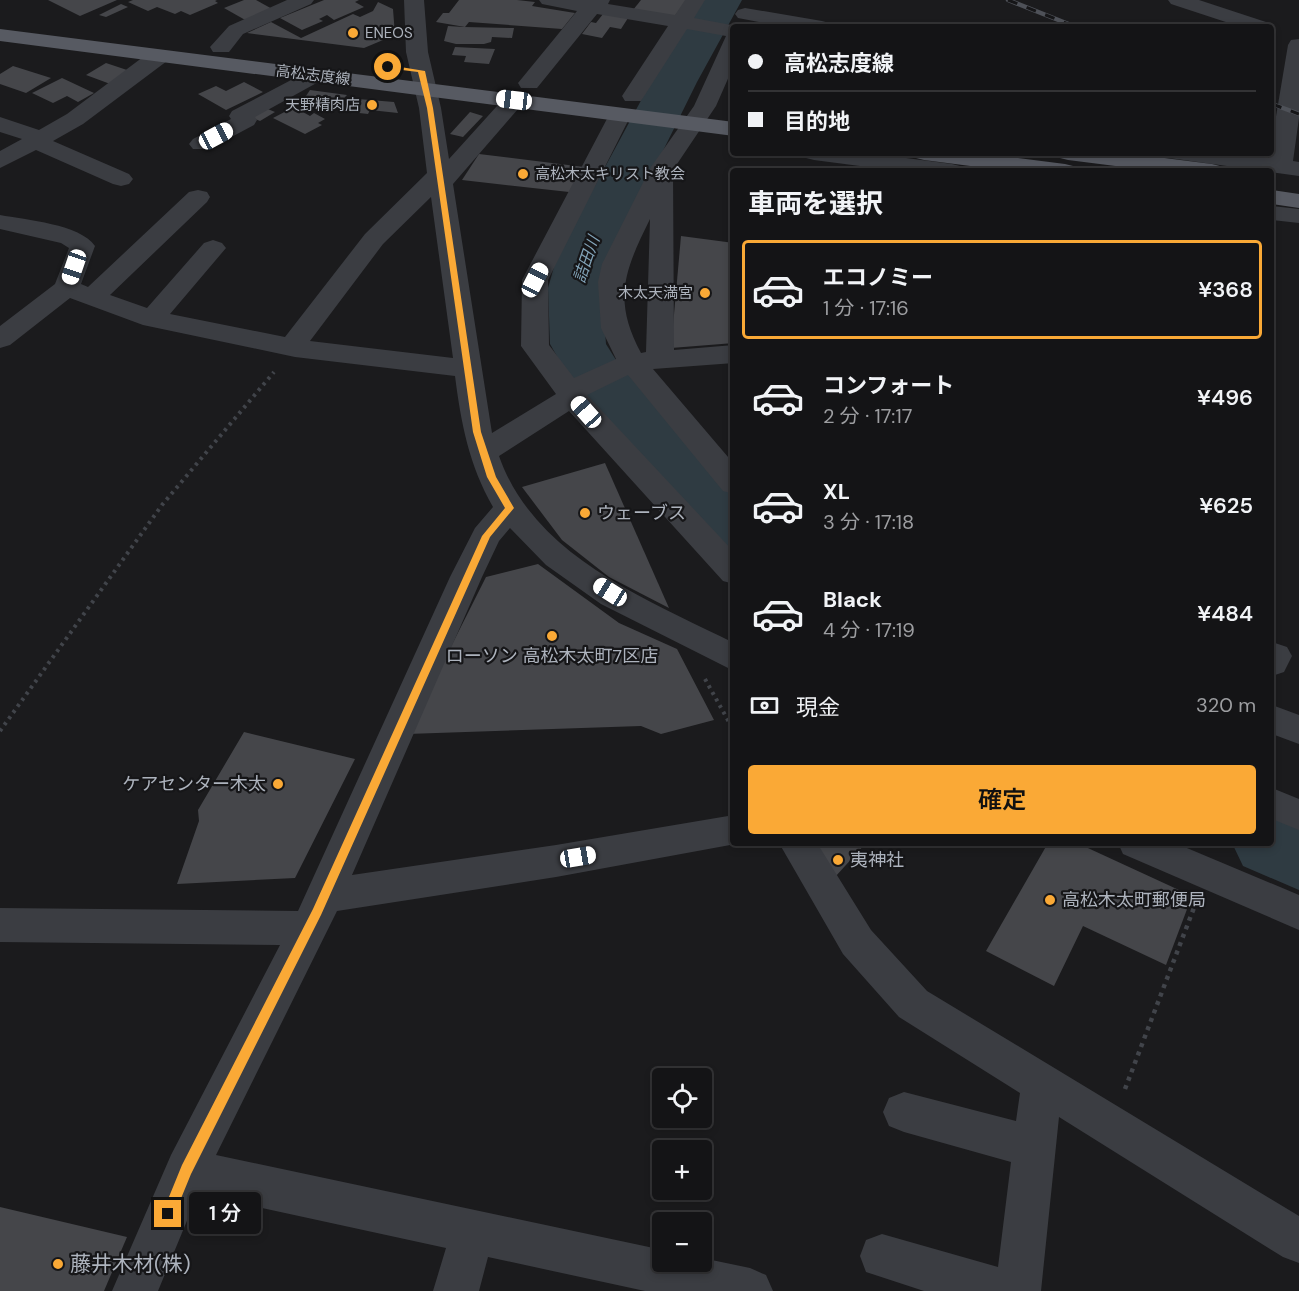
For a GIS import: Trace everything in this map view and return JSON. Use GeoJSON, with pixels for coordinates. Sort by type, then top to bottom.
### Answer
{"type":"FeatureCollection","features":[{"type":"Feature","properties":{"kind":"main road","name":"高松志度線"},"geometry":{"type":"LineString","coordinates":[[0,20],[221,47],[423,80],[694,115],[730,128]]}},
{"type":"Feature","properties":{"kind":"main road","name":"高松志度線"},"geometry":{"type":"LineString","coordinates":[[0,35],[314,75],[423,80]]}},
{"type":"Feature","properties":{"kind":"main road","name":"高松志度線"},"geometry":{"type":"LineString","coordinates":[[694,115],[730,110]]}},
{"type":"Feature","properties":{"kind":"main road"},"geometry":{"type":"LineString","coordinates":[[948,156],[1042,168]]}},
{"type":"Feature","properties":{"kind":"main road"},"geometry":{"type":"LineString","coordinates":[[1093,156],[1189,168]]}},
{"type":"Feature","properties":{"kind":"main road"},"geometry":{"type":"LineString","coordinates":[[1284,171],[1299,182]]}},
{"type":"Feature","properties":{"kind":"main road"},"geometry":{"type":"LineString","coordinates":[[1274,197],[1299,201]]}},
{"type":"Feature","properties":{"kind":"street"},"geometry":{"type":"LineString","coordinates":[[221,47],[236,30],[304,0]]}},
{"type":"Feature","properties":{"kind":"street"},"geometry":{"type":"LineString","coordinates":[[414,0],[417,52],[440,179],[477,432],[492,477],[509,508],[555,558],[628,604],[730,656]]}},
{"type":"Feature","properties":{"kind":"street"},"geometry":{"type":"LineString","coordinates":[[549,0],[596,4],[681,24],[742,18],[795,24]]}},
{"type":"Feature","properties":{"kind":"street"},"geometry":{"type":"LineString","coordinates":[[695,0],[632,106],[535,280],[535,346],[730,568]]}},
{"type":"Feature","properties":{"kind":"street"},"geometry":{"type":"LineString","coordinates":[[1178,0],[1253,24]]}},
{"type":"Feature","properties":{"kind":"street"},"geometry":{"type":"LineString","coordinates":[[294,348],[374,239],[440,179],[522,92],[596,4]]}},
{"type":"Feature","properties":{"kind":"street"},"geometry":{"type":"LineString","coordinates":[[1274,31],[1299,39]]}},
{"type":"Feature","properties":{"kind":"street"},"geometry":{"type":"LineString","coordinates":[[1284,171],[1299,45]]}},
{"type":"Feature","properties":{"kind":"street"},"geometry":{"type":"LineString","coordinates":[[730,47],[694,115],[663,167],[615,264],[611,282],[614,328],[629,364],[730,479]]}},
{"type":"Feature","properties":{"kind":"street"},"geometry":{"type":"LineString","coordinates":[[0,161],[75,119],[159,56]]}},
{"type":"Feature","properties":{"kind":"street"},"geometry":{"type":"LineString","coordinates":[[201,144],[246,120],[240,116],[314,75]]}},
{"type":"Feature","properties":{"kind":"street"},"geometry":{"type":"LineString","coordinates":[[0,124],[35,136],[36,142]]}},
{"type":"Feature","properties":{"kind":"street"},"geometry":{"type":"LineString","coordinates":[[36,142],[121,179]]}},
{"type":"Feature","properties":{"kind":"street"},"geometry":{"type":"LineString","coordinates":[[837,156],[929,168]]}},
{"type":"Feature","properties":{"kind":"street"},"geometry":{"type":"LineString","coordinates":[[1236,157],[1274,168]]}},
{"type":"Feature","properties":{"kind":"street"},"geometry":{"type":"LineString","coordinates":[[660,360],[663,167]]}},
{"type":"Feature","properties":{"kind":"street"},"geometry":{"type":"LineString","coordinates":[[0,339],[80,292],[198,196]]}},
{"type":"Feature","properties":{"kind":"street"},"geometry":{"type":"LineString","coordinates":[[1274,213],[1299,216]]}},
{"type":"Feature","properties":{"kind":"street"},"geometry":{"type":"LineString","coordinates":[[0,222],[69,237],[82,246],[80,292]]}},
{"type":"Feature","properties":{"kind":"street"},"geometry":{"type":"LineString","coordinates":[[152,319],[213,248]]}},
{"type":"Feature","properties":{"kind":"street"},"geometry":{"type":"LineString","coordinates":[[80,292],[152,319],[294,348],[467,369]]}},
{"type":"Feature","properties":{"kind":"street"},"geometry":{"type":"LineString","coordinates":[[484,452],[574,392],[629,364],[730,354]]}},
{"type":"Feature","properties":{"kind":"street"},"geometry":{"type":"LineString","coordinates":[[135,1291],[186,1170],[315,912],[471,567],[486,536],[509,508]]}},
{"type":"Feature","properties":{"kind":"street"},"geometry":{"type":"LineString","coordinates":[[1274,720],[1299,730]]}},
{"type":"Feature","properties":{"kind":"street"},"geometry":{"type":"LineString","coordinates":[[1274,804],[1299,815]]}},
{"type":"Feature","properties":{"kind":"street"},"geometry":{"type":"LineString","coordinates":[[0,925],[315,912],[730,831]]}},
{"type":"Feature","properties":{"kind":"street"},"geometry":{"type":"LineString","coordinates":[[799,846],[857,942],[913,1004],[1299,1241]]}},
{"type":"Feature","properties":{"kind":"street"},"geometry":{"type":"LineString","coordinates":[[1143,846],[1299,913]]}},
{"type":"Feature","properties":{"kind":"street"},"geometry":{"type":"LineString","coordinates":[[1018,1291],[1042,1083]]}},
{"type":"Feature","properties":{"kind":"street"},"geometry":{"type":"LineString","coordinates":[[904,1112],[1034,1148]]}},
{"type":"Feature","properties":{"kind":"street"},"geometry":{"type":"LineString","coordinates":[[186,1170],[750,1291]]}},
{"type":"Feature","properties":{"kind":"street"},"geometry":{"type":"LineString","coordinates":[[456,1291],[472,1232]]}},
{"type":"Feature","properties":{"kind":"street"},"geometry":{"type":"LineString","coordinates":[[882,1256],[1001,1291]]}},
{"type":"Feature","properties":{"kind":"path"},"geometry":{"type":"LineString","coordinates":[[0,732],[162,505],[294,348]]}},
{"type":"Feature","properties":{"kind":"path"},"geometry":{"type":"LineString","coordinates":[[1111,1126],[1208,872]]}},
{"type":"Feature","properties":{"kind":"building"},"geometry":{"type":"Polygon","coordinates":[[[48,0],[117,0],[80,16],[48,0]]]}},
{"type":"Feature","properties":{"kind":"building"},"geometry":{"type":"Polygon","coordinates":[[[133,0],[217,0],[215,1],[218,3],[190,15],[181,11],[175,14],[157,7],[148,11],[128,2],[133,0]]]}},
{"type":"Feature","properties":{"kind":"building"},"geometry":{"type":"Polygon","coordinates":[[[244,0],[256,0],[274,10],[247,21],[224,8],[244,0]]]}},
{"type":"Feature","properties":{"kind":"building"},"geometry":{"type":"Polygon","coordinates":[[[324,0],[359,0],[355,2],[364,7],[334,20],[327,15],[319,19],[323,21],[302,30],[280,18],[324,0]]]}},
{"type":"Feature","properties":{"kind":"building"},"geometry":{"type":"Polygon","coordinates":[[[459,0],[535,2],[532,6],[575,13],[562,29],[469,22],[465,27],[436,22],[443,13],[449,13],[459,0]]]}},
{"type":"Feature","properties":{"kind":"building"},"geometry":{"type":"Polygon","coordinates":[[[641,0],[687,0],[674,17],[633,10],[641,0]]]}},
{"type":"Feature","properties":{"kind":"building"},"geometry":{"type":"Polygon","coordinates":[[[378,2],[393,9],[395,35],[364,48],[247,33],[271,22],[301,38],[353,14],[360,17],[373,11],[378,2]]]}},
{"type":"Feature","properties":{"kind":"building"},"geometry":{"type":"Polygon","coordinates":[[[121,4],[128,7],[106,17],[99,15],[121,4]]]}},
{"type":"Feature","properties":{"kind":"building"},"geometry":{"type":"Polygon","coordinates":[[[603,14],[628,18],[621,29],[610,27],[602,38],[582,34],[591,22],[596,23],[603,14]]]}},
{"type":"Feature","properties":{"kind":"building"},"geometry":{"type":"Polygon","coordinates":[[[448,26],[514,28],[512,38],[492,37],[491,42],[484,44],[456,44],[444,41],[448,26]]]}},
{"type":"Feature","properties":{"kind":"building"},"geometry":{"type":"Polygon","coordinates":[[[455,47],[495,49],[489,64],[464,62],[466,56],[452,55],[455,47]]]}},
{"type":"Feature","properties":{"kind":"building"},"geometry":{"type":"Polygon","coordinates":[[[106,63],[133,72],[113,85],[86,75],[106,63]]]}},
{"type":"Feature","properties":{"kind":"building"},"geometry":{"type":"Polygon","coordinates":[[[13,66],[51,78],[26,93],[0,84],[0,74],[13,66]]]}},
{"type":"Feature","properties":{"kind":"building"},"geometry":{"type":"Polygon","coordinates":[[[62,78],[94,93],[78,102],[67,96],[53,103],[32,93],[62,78]]]}},
{"type":"Feature","properties":{"kind":"building"},"geometry":{"type":"Polygon","coordinates":[[[244,82],[263,92],[226,110],[198,94],[216,86],[226,91],[244,82]]]}},
{"type":"Feature","properties":{"kind":"building"},"geometry":{"type":"Polygon","coordinates":[[[310,90],[347,95],[344,98],[347,98],[343,104],[306,96],[310,90]]]}},
{"type":"Feature","properties":{"kind":"building"},"geometry":{"type":"Polygon","coordinates":[[[358,99],[394,102],[398,113],[370,110],[368,114],[341,111],[345,106],[353,106],[358,99]]]}},
{"type":"Feature","properties":{"kind":"building"},"geometry":{"type":"Polygon","coordinates":[[[263,107],[275,112],[260,121],[248,116],[263,107]]]}},
{"type":"Feature","properties":{"kind":"building"},"geometry":{"type":"Polygon","coordinates":[[[294,107],[310,116],[314,113],[325,119],[318,123],[322,125],[305,134],[273,118],[294,107]]]}},
{"type":"Feature","properties":{"kind":"building"},"geometry":{"type":"Polygon","coordinates":[[[470,112],[483,116],[463,137],[450,134],[470,112]]]}},
{"type":"Feature","properties":{"kind":"building","name":"高松木太キリスト教会"},"geometry":{"type":"Polygon","coordinates":[[[479,154],[584,167],[569,192],[462,180],[479,154]]]}},
{"type":"Feature","properties":{"kind":"building","name":"木太天満宮"},"geometry":{"type":"Polygon","coordinates":[[[681,236],[730,242],[730,343],[671,348],[681,236]]]}},
{"type":"Feature","properties":{"kind":"building","name":"ウェーブス"},"geometry":{"type":"Polygon","coordinates":[[[605,463],[669,608],[609,577],[562,540],[522,487],[605,463]]]}},
{"type":"Feature","properties":{"kind":"building","name":"ローソン 高松木太町7区店"},"geometry":{"type":"Polygon","coordinates":[[[538,564],[619,623],[677,649],[714,720],[661,734],[641,726],[407,734],[486,577],[538,564]]]}},
{"type":"Feature","properties":{"kind":"building","name":"ケアセンター木太"},"geometry":{"type":"Polygon","coordinates":[[[244,732],[355,759],[295,878],[177,884],[199,821],[198,810],[244,732]]]}},
{"type":"Feature","properties":{"kind":"building","name":"夷神社"},"geometry":{"type":"Polygon","coordinates":[[[816,846],[863,846],[835,877],[816,846]]]}},
{"type":"Feature","properties":{"kind":"building"},"geometry":{"type":"Polygon","coordinates":[[[1046,846],[1084,846],[1192,896],[1166,965],[1083,926],[1054,986],[986,951],[1046,846]]]}},
{"type":"Feature","properties":{"kind":"building","name":"藤井木材(株)"},"geometry":{"type":"Polygon","coordinates":[[[0,1207],[127,1237],[104,1291],[0,1291],[0,1207]]]}},
{"type":"Feature","properties":{"kind":"waterway","name":"詰田川"},"geometry":{"type":"LineString","coordinates":[[721,0],[674,82],[584,256],[575,288],[578,344],[595,372],[730,524]]}},
{"type":"Feature","properties":{"kind":"waterway","name":"詰田川"},"geometry":{"type":"LineString","coordinates":[[1274,845],[1299,857]]}},
{"type":"Feature","properties":{"kind":"railway"},"geometry":{"type":"LineString","coordinates":[[1008,0],[1068,24]]}},
{"type":"Feature","properties":{"kind":"railway"},"geometry":{"type":"LineString","coordinates":[[1274,105],[1299,114]]}},
{"type":"Feature","properties":{"kind":"place","name":"ENEOS"},"geometry":{"type":"Point","coordinates":[353,33]}},
{"type":"Feature","properties":{"kind":"place","name":"天野精肉店"},"geometry":{"type":"Point","coordinates":[372,105]}},
{"type":"Feature","properties":{"kind":"place","name":"高松木太キリスト教会"},"geometry":{"type":"Point","coordinates":[523,174]}},
{"type":"Feature","properties":{"kind":"place","name":"木太天満宮"},"geometry":{"type":"Point","coordinates":[705,293]}},
{"type":"Feature","properties":{"kind":"place","name":"ウェーブス"},"geometry":{"type":"Point","coordinates":[585,513]}},
{"type":"Feature","properties":{"kind":"place","name":"ローソン 高松木太町7区店"},"geometry":{"type":"Point","coordinates":[552,636]}},
{"type":"Feature","properties":{"kind":"place","name":"ケアセンター木太"},"geometry":{"type":"Point","coordinates":[278,784]}},
{"type":"Feature","properties":{"kind":"place","name":"夷神社"},"geometry":{"type":"Point","coordinates":[838,860]}},
{"type":"Feature","properties":{"kind":"place","name":"高松木太町郵便局"},"geometry":{"type":"Point","coordinates":[1050,900]}},
{"type":"Feature","properties":{"kind":"place","name":"藤井木材(株)"},"geometry":{"type":"Point","coordinates":[58,1264]}},
{"type":"Feature","properties":{"kind":"route"},"geometry":{"type":"LineString","coordinates":[[168,1214],[186,1170],[317,912],[466,577],[486,536],[509,508],[492,477],[477,432],[430,108],[421,71],[388,67]]}}]}
